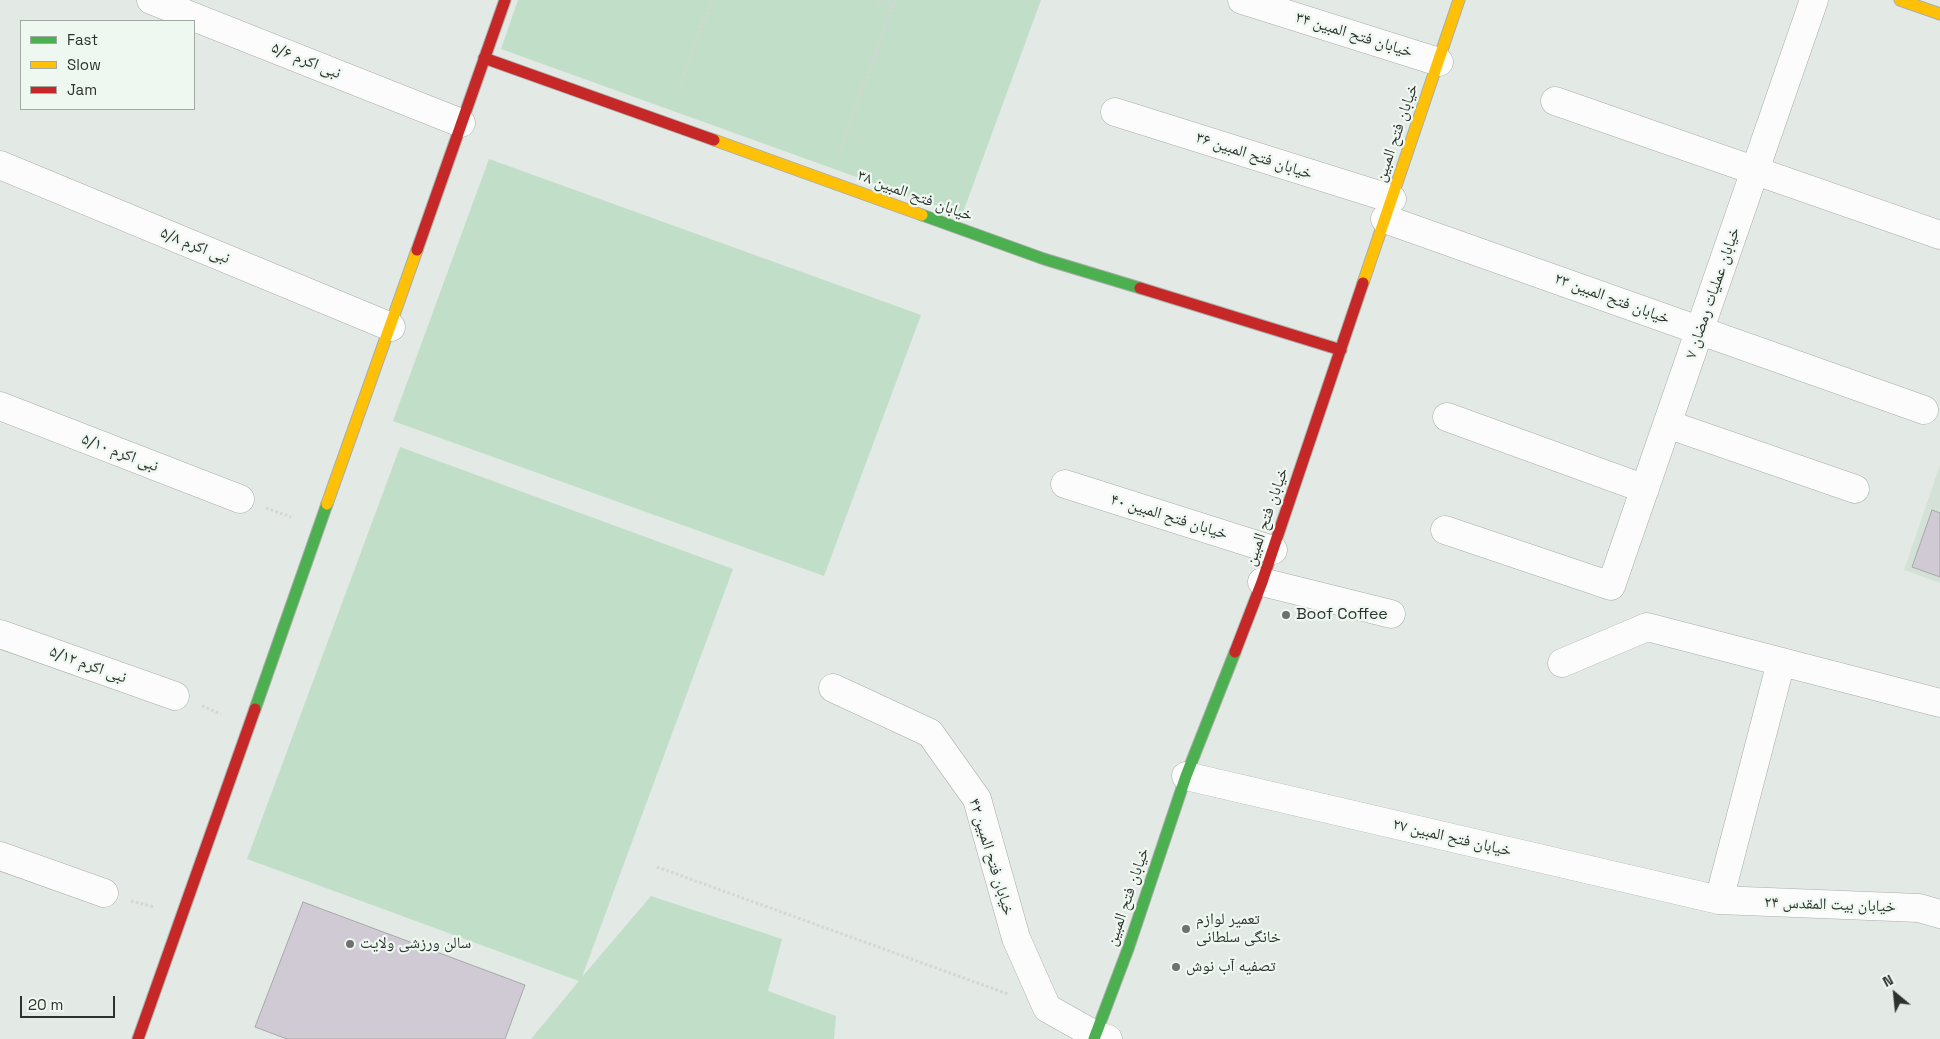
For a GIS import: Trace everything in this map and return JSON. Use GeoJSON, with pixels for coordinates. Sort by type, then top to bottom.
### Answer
{"type":"FeatureCollection","features":[{"type":"Feature","properties":{"kind":"street","name":"نبی اکرم ۵/۶"},"geometry":{"type":"LineString","coordinates":[[151,0],[460,123]]}},
{"type":"Feature","properties":{"kind":"street"},"geometry":{"type":"LineString","coordinates":[[138,1039],[505,0]]}},
{"type":"Feature","properties":{"kind":"street","name":"خیابان فتح المبین ۳۴"},"geometry":{"type":"LineString","coordinates":[[1242,0],[1438,62]]}},
{"type":"Feature","properties":{"kind":"street","name":"خیابان فتح المبین"},"geometry":{"type":"LineString","coordinates":[[1099,1038],[1186,776],[1262,582],[1459,0]]}},
{"type":"Feature","properties":{"kind":"street","name":"خیابان عملیات رمضان ۷"},"geometry":{"type":"LineString","coordinates":[[1445,530],[1611,586],[1814,0]]}},
{"type":"Feature","properties":{"kind":"street"},"geometry":{"type":"LineString","coordinates":[[1900,0],[1940,14]]}},
{"type":"Feature","properties":{"kind":"street","name":"خیابان فتح المبین ۳۸"},"geometry":{"type":"LineString","coordinates":[[484,58],[1044,259],[1341,350]]}},
{"type":"Feature","properties":{"kind":"street"},"geometry":{"type":"LineString","coordinates":[[1555,101],[1940,234]]}},
{"type":"Feature","properties":{"kind":"street","name":"خیابان فتح المبین ۳۶"},"geometry":{"type":"LineString","coordinates":[[1115,112],[1389,209]]}},
{"type":"Feature","properties":{"kind":"street","name":"نبی اکرم ۵/۸"},"geometry":{"type":"LineString","coordinates":[[0,165],[391,327]]}},
{"type":"Feature","properties":{"kind":"street","name":"خیابان فتح المبین ۲۳"},"geometry":{"type":"LineString","coordinates":[[1389,209],[1700,330],[1924,410]]}},
{"type":"Feature","properties":{"kind":"street","name":"نبی اکرم ۵/۱۰"},"geometry":{"type":"LineString","coordinates":[[0,406],[240,499]]}},
{"type":"Feature","properties":{"kind":"street"},"geometry":{"type":"LineString","coordinates":[[1447,418],[1645,488]]}},
{"type":"Feature","properties":{"kind":"street"},"geometry":{"type":"LineString","coordinates":[[1667,424],[1854,489]]}},
{"type":"Feature","properties":{"kind":"street","name":"خیابان فتح المبین ۴۰"},"geometry":{"type":"LineString","coordinates":[[1065,484],[1273,550]]}},
{"type":"Feature","properties":{"kind":"street"},"geometry":{"type":"LineString","coordinates":[[1262,582],[1391,614]]}},
{"type":"Feature","properties":{"kind":"street"},"geometry":{"type":"LineString","coordinates":[[1562,663],[1647,627],[1940,703]]}},
{"type":"Feature","properties":{"kind":"street","name":"نبی اکرم ۵/۱۲"},"geometry":{"type":"LineString","coordinates":[[0,634],[175,696]]}},
{"type":"Feature","properties":{"kind":"street"},"geometry":{"type":"LineString","coordinates":[[1719,900],[1781,662]]}},
{"type":"Feature","properties":{"kind":"street","name":"خیابان فتح المبین ۴۲"},"geometry":{"type":"LineString","coordinates":[[833,688],[930,733],[977,799],[1016,938],[1046,1008]]}},
{"type":"Feature","properties":{"kind":"street","name":"خیابان فتح المبین ۲۷"},"geometry":{"type":"LineString","coordinates":[[1186,776],[1719,900]]}},
{"type":"Feature","properties":{"kind":"street"},"geometry":{"type":"LineString","coordinates":[[0,856],[104,893]]}},
{"type":"Feature","properties":{"kind":"street","name":"خیابان بیت المقدس ۲۴"},"geometry":{"type":"LineString","coordinates":[[1719,900],[1919,908],[1940,914]]}},
{"type":"Feature","properties":{"kind":"street"},"geometry":{"type":"LineString","coordinates":[[1046,1008],[1099,1038]]}},
{"type":"Feature","properties":{"kind":"path"},"geometry":{"type":"LineString","coordinates":[[680,84],[712,0]]}},
{"type":"Feature","properties":{"kind":"path"},"geometry":{"type":"LineString","coordinates":[[877,0],[893,6]]}},
{"type":"Feature","properties":{"kind":"path"},"geometry":{"type":"LineString","coordinates":[[829,182],[895,0]]}},
{"type":"Feature","properties":{"kind":"path"},"geometry":{"type":"LineString","coordinates":[[240,499],[320,527]]}},
{"type":"Feature","properties":{"kind":"path"},"geometry":{"type":"LineString","coordinates":[[175,696],[250,725]]}},
{"type":"Feature","properties":{"kind":"path"},"geometry":{"type":"LineString","coordinates":[[657,867],[1046,1008]]}},
{"type":"Feature","properties":{"kind":"path"},"geometry":{"type":"LineString","coordinates":[[104,893],[183,916]]}},
{"type":"Feature","properties":{"kind":"shaded area"},"geometry":{"type":"Polygon","coordinates":[[[1940,465],[1940,583],[1904,570],[1940,465]]]}},
{"type":"Feature","properties":{"kind":"green space"},"geometry":{"type":"Polygon","coordinates":[[[518,0],[1041,0],[962,215],[501,49],[518,0]]]}},
{"type":"Feature","properties":{"kind":"green space"},"geometry":{"type":"Polygon","coordinates":[[[489,159],[921,315],[824,576],[393,421],[489,159]]]}},
{"type":"Feature","properties":{"kind":"green space"},"geometry":{"type":"Polygon","coordinates":[[[400,447],[733,569],[582,977],[651,896],[782,939],[768,991],[836,1016],[834,1039],[531,1039],[579,981],[247,859],[400,447]]]}},
{"type":"Feature","properties":{"kind":"building"},"geometry":{"type":"Polygon","coordinates":[[[1932,510],[1940,513],[1940,577],[1912,567],[1932,510]]]}},
{"type":"Feature","properties":{"kind":"building","name":"سالن ورزشی ولایت"},"geometry":{"type":"Polygon","coordinates":[[[303,902],[525,985],[505,1039],[287,1039],[255,1027],[303,902]]]}},
{"type":"Feature","properties":{"kind":"traffic: fast"},"geometry":{"type":"LineString","coordinates":[[922,215],[1044,259],[1140,288]]}},
{"type":"Feature","properties":{"kind":"traffic: fast"},"geometry":{"type":"LineString","coordinates":[[255,709],[327,504]]}},
{"type":"Feature","properties":{"kind":"traffic: fast"},"geometry":{"type":"LineString","coordinates":[[1094,1039],[1128,949],[1186,776],[1235,652]]}},
{"type":"Feature","properties":{"kind":"traffic: slow"},"geometry":{"type":"LineString","coordinates":[[1363,283],[1459,0]]}},
{"type":"Feature","properties":{"kind":"traffic: slow"},"geometry":{"type":"LineString","coordinates":[[1900,0],[1940,14]]}},
{"type":"Feature","properties":{"kind":"traffic: slow"},"geometry":{"type":"LineString","coordinates":[[714,140],[922,215]]}},
{"type":"Feature","properties":{"kind":"traffic: slow"},"geometry":{"type":"LineString","coordinates":[[327,504],[417,250]]}},
{"type":"Feature","properties":{"kind":"traffic: jam"},"geometry":{"type":"LineString","coordinates":[[417,250],[505,0]]}},
{"type":"Feature","properties":{"kind":"traffic: jam"},"geometry":{"type":"LineString","coordinates":[[484,58],[714,140]]}},
{"type":"Feature","properties":{"kind":"traffic: jam"},"geometry":{"type":"LineString","coordinates":[[1235,652],[1262,582],[1363,283]]}},
{"type":"Feature","properties":{"kind":"traffic: jam"},"geometry":{"type":"LineString","coordinates":[[1140,288],[1341,350]]}},
{"type":"Feature","properties":{"kind":"traffic: jam"},"geometry":{"type":"LineString","coordinates":[[138,1039],[255,709]]}},
{"type":"Feature","properties":{"kind":"place","name":"Boof Coffee"},"geometry":{"type":"Point","coordinates":[1286,615]}},
{"type":"Feature","properties":{"kind":"place","name":"تعمیر لوازم خانگی سلطانی"},"geometry":{"type":"Point","coordinates":[1186,929]}},
{"type":"Feature","properties":{"kind":"place","name":"سالن ورزشی ولایت"},"geometry":{"type":"Point","coordinates":[350,944]}},
{"type":"Feature","properties":{"kind":"place","name":"تصفیه آب نوش"},"geometry":{"type":"Point","coordinates":[1176,967]}}]}
